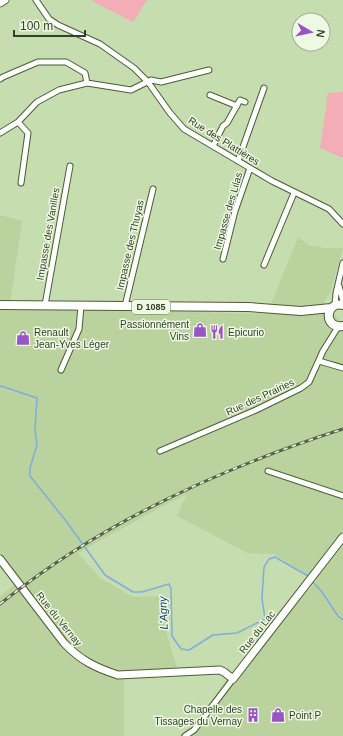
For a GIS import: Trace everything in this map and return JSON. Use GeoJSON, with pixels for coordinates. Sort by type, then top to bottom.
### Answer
{"type":"FeatureCollection","features":[{"type":"Feature","properties":{"kind":"main road","name":"D 1085"},"geometry":{"type":"LineString","coordinates":[[0,305],[248,307],[302,311],[329,318]]}},
{"type":"Feature","properties":{"kind":"main road","name":"D 1085"},"geometry":{"type":"LineString","coordinates":[[302,311],[336,306]]}},
{"type":"Feature","properties":{"kind":"main road"},"geometry":{"type":"LineString","coordinates":[[336,306],[329,313],[329,318],[330,322],[340,326]]}},
{"type":"Feature","properties":{"kind":"street"},"geometry":{"type":"LineString","coordinates":[[0,3],[5,0]]}},
{"type":"Feature","properties":{"kind":"street","name":"Rue des Plattières"},"geometry":{"type":"LineString","coordinates":[[36,0],[49,19],[58,25],[97,42],[111,50],[134,68],[148,82],[170,113],[184,129],[294,193],[329,209],[343,224]]}},
{"type":"Feature","properties":{"kind":"street"},"geometry":{"type":"LineString","coordinates":[[0,79],[3,76],[38,62],[66,62],[85,73],[87,82]]}},
{"type":"Feature","properties":{"kind":"street"},"geometry":{"type":"LineString","coordinates":[[0,133],[18,122],[37,102],[59,90],[87,82],[131,90],[151,80],[161,82],[209,70]]}},
{"type":"Feature","properties":{"kind":"street"},"geometry":{"type":"LineString","coordinates":[[238,161],[264,88]]}},
{"type":"Feature","properties":{"kind":"street"},"geometry":{"type":"LineString","coordinates":[[210,95],[237,106]]}},
{"type":"Feature","properties":{"kind":"street"},"geometry":{"type":"LineString","coordinates":[[213,146],[223,126],[227,123],[240,100],[246,102]]}},
{"type":"Feature","properties":{"kind":"street"},"geometry":{"type":"LineString","coordinates":[[18,122],[28,133],[21,183]]}},
{"type":"Feature","properties":{"kind":"street","name":"Impasse des Vanilles"},"geometry":{"type":"LineString","coordinates":[[45,306],[70,166]]}},
{"type":"Feature","properties":{"kind":"street","name":"Impasse des Lilas"},"geometry":{"type":"LineString","coordinates":[[223,259],[235,211],[250,168]]}},
{"type":"Feature","properties":{"kind":"street","name":"Impasse des Thuyas"},"geometry":{"type":"LineString","coordinates":[[125,306],[153,189]]}},
{"type":"Feature","properties":{"kind":"street"},"geometry":{"type":"LineString","coordinates":[[264,265],[294,193]]}},
{"type":"Feature","properties":{"kind":"street"},"geometry":{"type":"LineString","coordinates":[[343,263],[341,285],[343,301]]}},
{"type":"Feature","properties":{"kind":"street"},"geometry":{"type":"LineString","coordinates":[[336,306],[336,293],[341,285]]}},
{"type":"Feature","properties":{"kind":"street"},"geometry":{"type":"LineString","coordinates":[[60,370],[79,329],[81,306]]}},
{"type":"Feature","properties":{"kind":"street","name":"Rue des Prairies"},"geometry":{"type":"LineString","coordinates":[[160,450],[256,410],[296,391],[309,382],[323,350],[340,326]]}},
{"type":"Feature","properties":{"kind":"street"},"geometry":{"type":"LineString","coordinates":[[319,361],[343,368]]}},
{"type":"Feature","properties":{"kind":"street"},"geometry":{"type":"LineString","coordinates":[[268,471],[343,496]]}},
{"type":"Feature","properties":{"kind":"street","name":"Rue du Lac"},"geometry":{"type":"LineString","coordinates":[[185,736],[194,730],[343,537]]}},
{"type":"Feature","properties":{"kind":"street","name":"Rue du Vernay"},"geometry":{"type":"LineString","coordinates":[[0,559],[64,643],[75,655],[87,662],[118,675],[217,670],[224,672],[233,679]]}},
{"type":"Feature","properties":{"kind":"shaded area"},"geometry":{"type":"Polygon","coordinates":[[[147,0],[133,22],[92,1],[147,0]]]}},
{"type":"Feature","properties":{"kind":"shaded area"},"geometry":{"type":"Polygon","coordinates":[[[343,92],[343,158],[320,148],[328,93],[343,92]]]}},
{"type":"Feature","properties":{"kind":"shaded area"},"geometry":{"type":"Polygon","coordinates":[[[0,215],[22,221],[9,310],[267,314],[298,237],[308,245],[324,248],[343,248],[330,293],[324,302],[343,324],[343,736],[179,736],[195,723],[231,674],[317,581],[274,554],[248,553],[177,516],[187,494],[78,553],[100,578],[133,597],[167,596],[167,635],[179,674],[124,678],[124,736],[0,736],[0,596],[16,584],[0,556],[0,215]]]}},
{"type":"Feature","properties":{"kind":"waterway","name":"L'Agny"},"geometry":{"type":"LineString","coordinates":[[0,387],[1,386],[37,398],[35,430],[37,445],[30,468],[30,476],[66,521],[105,575],[133,592],[142,592],[169,584],[171,589],[172,636],[181,649],[189,650],[213,635],[237,633],[265,619],[262,598],[264,567],[269,559],[275,557],[308,576]]}},
{"type":"Feature","properties":{"kind":"waterway","name":"L'Agny"},"geometry":{"type":"LineString","coordinates":[[312,581],[322,592],[338,616],[343,620]]}},
{"type":"Feature","properties":{"kind":"railway"},"geometry":{"type":"LineString","coordinates":[[0,604],[65,557],[106,532],[171,497],[205,481],[273,453],[343,429]]}},
{"type":"Feature","properties":{"kind":"place","name":"Passionnément Vins"},"geometry":{"type":"Point","coordinates":[200,330]}},
{"type":"Feature","properties":{"kind":"place","name":"Epicurio"},"geometry":{"type":"Point","coordinates":[217,332]}},
{"type":"Feature","properties":{"kind":"place","name":"Renault Jean-Yves Léger"},"geometry":{"type":"Point","coordinates":[23,338]}},
{"type":"Feature","properties":{"kind":"place","name":"Chapelle des Tissages du Vernay"},"geometry":{"type":"Point","coordinates":[253,715]}},
{"type":"Feature","properties":{"kind":"place","name":"Point P"},"geometry":{"type":"Point","coordinates":[278,715]}}]}
